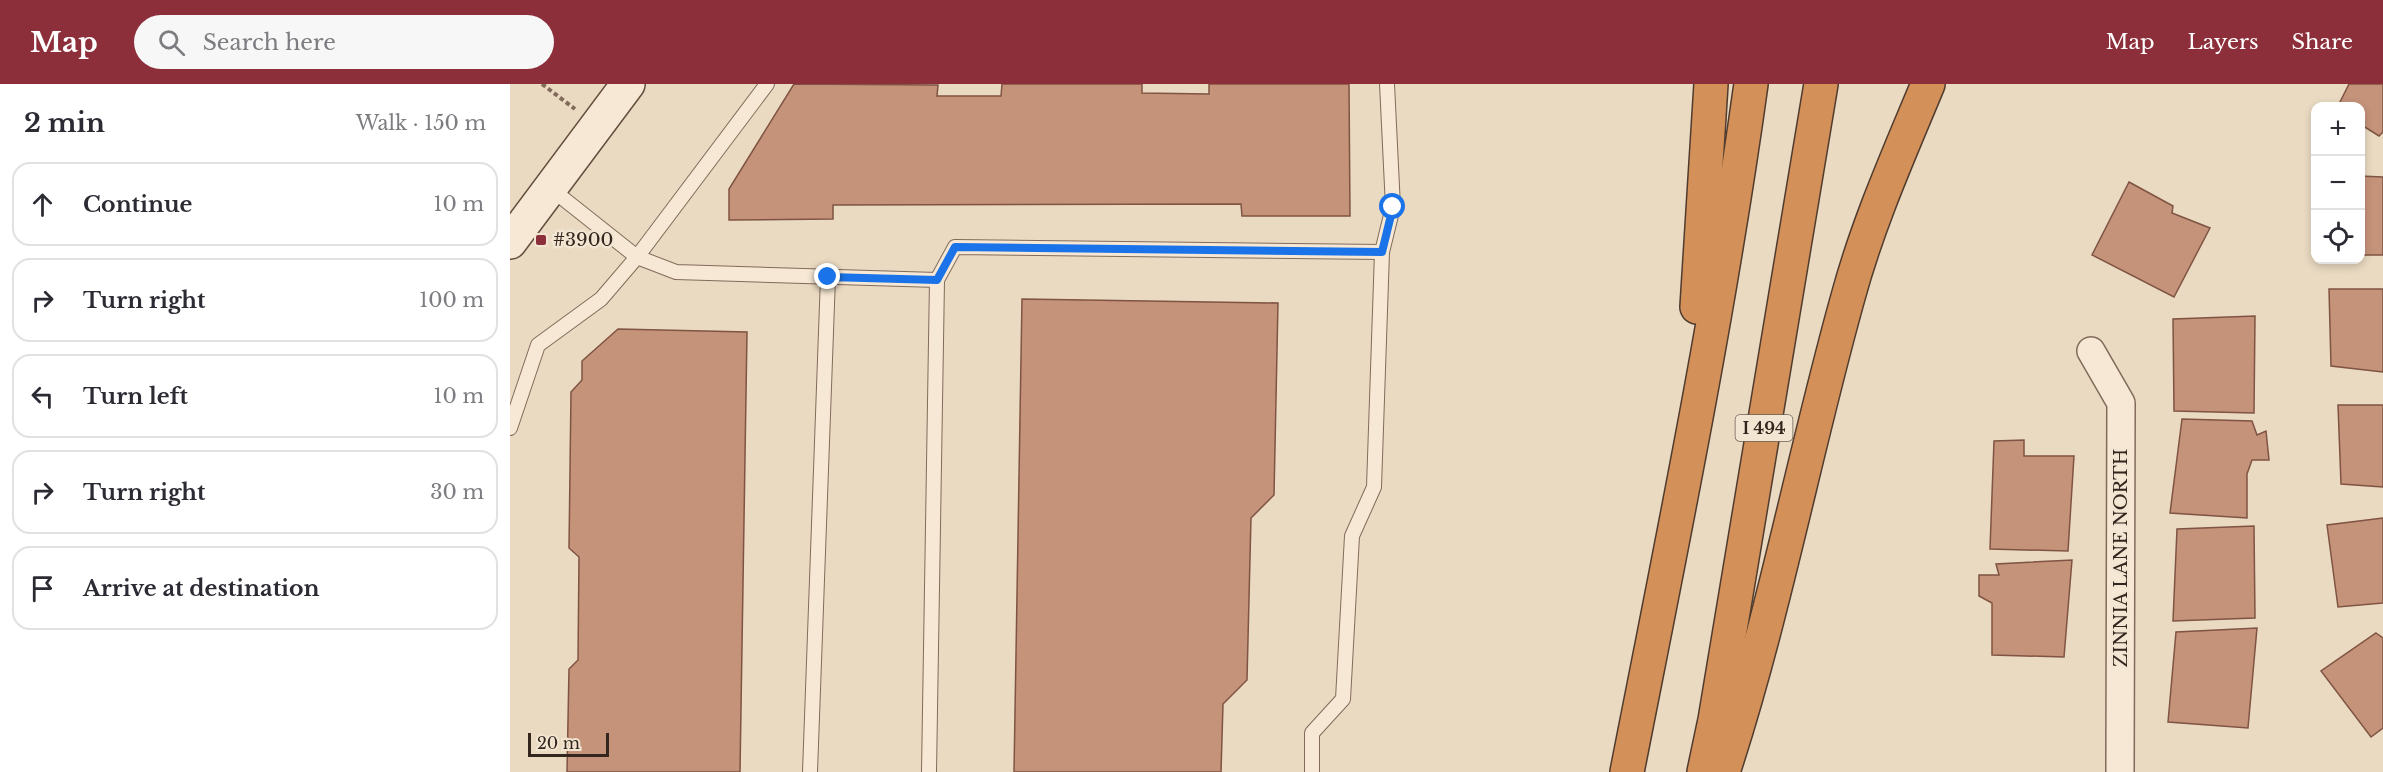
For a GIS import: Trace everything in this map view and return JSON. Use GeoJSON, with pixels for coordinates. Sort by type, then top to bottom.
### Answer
{"type":"FeatureCollection","features":[{"type":"Feature","properties":{"kind":"highway"},"geometry":{"type":"LineString","coordinates":[[1695,428],[1697,313],[1711,84]]}},
{"type":"Feature","properties":{"kind":"highway"},"geometry":{"type":"LineString","coordinates":[[1627,772],[1695,428],[1736,191],[1751,84]]}},
{"type":"Feature","properties":{"kind":"highway","name":"I 494"},"geometry":{"type":"LineString","coordinates":[[1704,772],[1715,720],[1821,84]]}},
{"type":"Feature","properties":{"kind":"highway"},"geometry":{"type":"LineString","coordinates":[[1723,772],[1747,692],[1848,295],[1878,203],[1928,84]]}},
{"type":"Feature","properties":{"kind":"street"},"geometry":{"type":"LineString","coordinates":[[510,242],[628,84]]}},
{"type":"Feature","properties":{"kind":"street","name":"ZINNIA LANE NORTH"},"geometry":{"type":"LineString","coordinates":[[2091,351],[2121,403],[2120,772]]}},
{"type":"Feature","properties":{"kind":"lane"},"geometry":{"type":"LineString","coordinates":[[510,428],[538,345],[601,299],[637,257],[767,84]]}},
{"type":"Feature","properties":{"kind":"lane"},"geometry":{"type":"LineString","coordinates":[[1312,772],[1312,733],[1343,699],[1352,536],[1374,487],[1382,252],[1393,207],[1387,84]]}},
{"type":"Feature","properties":{"kind":"lane"},"geometry":{"type":"LineString","coordinates":[[550,188],[637,257],[676,272],[937,280]]}},
{"type":"Feature","properties":{"kind":"lane"},"geometry":{"type":"LineString","coordinates":[[929,772],[937,280],[955,247],[1382,252]]}},
{"type":"Feature","properties":{"kind":"lane"},"geometry":{"type":"LineString","coordinates":[[810,772],[828,277]]}},
{"type":"Feature","properties":{"kind":"path"},"geometry":{"type":"LineString","coordinates":[[545,85],[597,126]]}},
{"type":"Feature","properties":{"kind":"building"},"geometry":{"type":"Polygon","coordinates":[[[794,84],[938,85],[937,96],[1001,96],[1002,84],[1142,84],[1142,93],[1209,94],[1209,84],[1349,84],[1350,216],[1242,216],[1241,204],[833,205],[833,219],[729,220],[729,189],[794,84]]]}},
{"type":"Feature","properties":{"kind":"building"},"geometry":{"type":"Polygon","coordinates":[[[2349,84],[2383,84],[2383,132],[2379,136],[2365,127],[2365,102],[2340,102],[2349,84]]]}},
{"type":"Feature","properties":{"kind":"building"},"geometry":{"type":"Polygon","coordinates":[[[2365,176],[2383,177],[2383,255],[2365,255],[2365,176]]]}},
{"type":"Feature","properties":{"kind":"building"},"geometry":{"type":"Polygon","coordinates":[[[2129,182],[2173,206],[2172,213],[2210,228],[2174,297],[2092,255],[2129,182]]]}},
{"type":"Feature","properties":{"kind":"building"},"geometry":{"type":"Polygon","coordinates":[[[2329,289],[2383,289],[2383,372],[2331,366],[2329,289]]]}},
{"type":"Feature","properties":{"kind":"building"},"geometry":{"type":"Polygon","coordinates":[[[1022,299],[1278,303],[1274,495],[1251,518],[1247,680],[1223,704],[1221,772],[1014,772],[1022,299]]]}},
{"type":"Feature","properties":{"kind":"building"},"geometry":{"type":"Polygon","coordinates":[[[2255,316],[2254,413],[2174,411],[2173,319],[2255,316]]]}},
{"type":"Feature","properties":{"kind":"building"},"geometry":{"type":"Polygon","coordinates":[[[618,329],[747,332],[740,772],[567,772],[569,669],[578,660],[579,557],[569,548],[571,392],[582,380],[582,361],[618,329]]]}},
{"type":"Feature","properties":{"kind":"building"},"geometry":{"type":"Polygon","coordinates":[[[2338,405],[2383,405],[2383,487],[2341,484],[2338,405]]]}},
{"type":"Feature","properties":{"kind":"building"},"geometry":{"type":"Polygon","coordinates":[[[2182,419],[2252,421],[2257,435],[2266,431],[2269,460],[2252,460],[2247,474],[2247,518],[2170,513],[2182,419]]]}},
{"type":"Feature","properties":{"kind":"building"},"geometry":{"type":"Polygon","coordinates":[[[2024,440],[2024,456],[2074,456],[2068,551],[1990,549],[1994,441],[2024,440]]]}},
{"type":"Feature","properties":{"kind":"building"},"geometry":{"type":"Polygon","coordinates":[[[2383,518],[2383,603],[2338,607],[2327,525],[2383,518]]]}},
{"type":"Feature","properties":{"kind":"building"},"geometry":{"type":"Polygon","coordinates":[[[2254,526],[2255,618],[2173,621],[2177,529],[2254,526]]]}},
{"type":"Feature","properties":{"kind":"building"},"geometry":{"type":"Polygon","coordinates":[[[2072,560],[2064,657],[1992,655],[1992,603],[1979,596],[1979,575],[1999,575],[1996,564],[2072,560]]]}},
{"type":"Feature","properties":{"kind":"building"},"geometry":{"type":"Polygon","coordinates":[[[2257,628],[2248,728],[2168,722],[2176,632],[2257,628]]]}},
{"type":"Feature","properties":{"kind":"building"},"geometry":{"type":"Polygon","coordinates":[[[2376,633],[2383,638],[2383,728],[2371,737],[2321,671],[2376,633]]]}},
{"type":"Feature","properties":{"kind":"place","name":"#3900"},"geometry":{"type":"Point","coordinates":[541,240]}},
{"type":"Feature","properties":{"kind":"route"},"geometry":{"type":"LineString","coordinates":[[828,277],[937,280],[955,247],[1382,252],[1393,207]]}}]}
